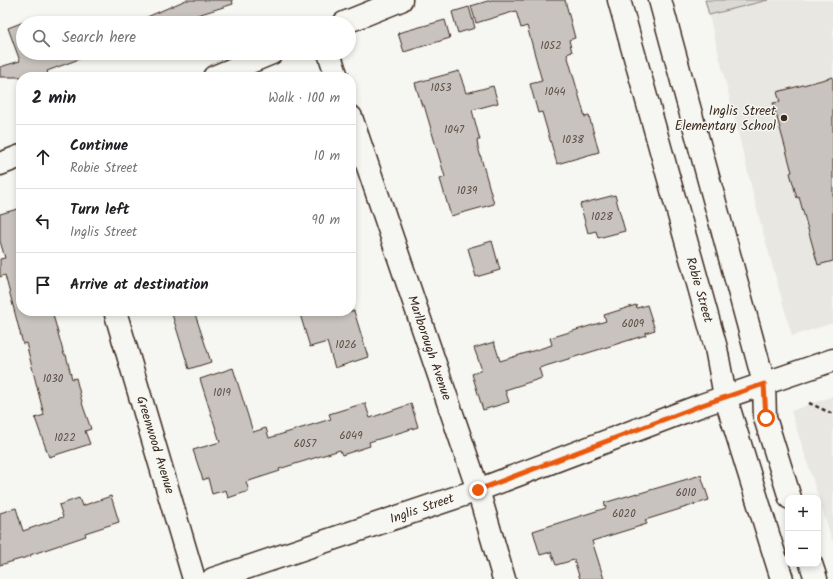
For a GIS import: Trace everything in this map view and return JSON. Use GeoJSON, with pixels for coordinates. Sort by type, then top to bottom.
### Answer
{"type":"FeatureCollection","features":[{"type":"Feature","properties":{"kind":"street"},"geometry":{"type":"LineString","coordinates":[[356,18],[401,0]]}},
{"type":"Feature","properties":{"kind":"street","name":"Robie Street"},"geometry":{"type":"LineString","coordinates":[[619,0],[716,348],[725,396],[782,579]]}},
{"type":"Feature","properties":{"kind":"street"},"geometry":{"type":"LineString","coordinates":[[660,0],[764,384],[766,418],[789,495]]}},
{"type":"Feature","properties":{"kind":"street"},"geometry":{"type":"LineString","coordinates":[[226,72],[255,60]]}},
{"type":"Feature","properties":{"kind":"street"},"geometry":{"type":"LineString","coordinates":[[331,60],[335,72]]}},
{"type":"Feature","properties":{"kind":"street","name":"Marlborough Avenue"},"geometry":{"type":"LineString","coordinates":[[356,132],[478,490],[504,579]]}},
{"type":"Feature","properties":{"kind":"street"},"geometry":{"type":"LineString","coordinates":[[0,164],[16,158]]}},
{"type":"Feature","properties":{"kind":"street","name":"Greenwood Avenue"},"geometry":{"type":"LineString","coordinates":[[116,316],[194,579]]}},
{"type":"Feature","properties":{"kind":"street","name":"Inglis Street"},"geometry":{"type":"LineString","coordinates":[[213,579],[478,490],[725,396],[833,360]]}},
{"type":"Feature","properties":{"kind":"street"},"geometry":{"type":"LineString","coordinates":[[812,567],[816,579]]}},
{"type":"Feature","properties":{"kind":"path"},"geometry":{"type":"LineString","coordinates":[[809,403],[833,414]]}},
{"type":"Feature","properties":{"kind":"shaded area"},"geometry":{"type":"Polygon","coordinates":[[[705,0],[768,0],[709,15],[705,0]]]}},
{"type":"Feature","properties":{"kind":"shaded area","name":"Inglis Street Elementary School"},"geometry":{"type":"Polygon","coordinates":[[[768,0],[833,0],[833,323],[792,336],[760,221],[709,15],[768,0]]]}},
{"type":"Feature","properties":{"kind":"shaded area"},"geometry":{"type":"Polygon","coordinates":[[[833,396],[833,543],[821,505],[821,495],[818,495],[791,411],[833,396]]]}},
{"type":"Feature","properties":{"kind":"building"},"geometry":{"type":"Polygon","coordinates":[[[186,0],[232,0],[233,4],[194,16],[149,16],[186,0]]]}},
{"type":"Feature","properties":{"kind":"building"},"geometry":{"type":"Polygon","coordinates":[[[491,0],[565,0],[575,38],[569,40],[572,52],[567,54],[585,117],[589,116],[599,152],[557,164],[542,112],[538,113],[530,84],[542,81],[527,26],[521,28],[516,11],[476,23],[471,6],[491,0]]]}},
{"type":"Feature","properties":{"kind":"building"},"geometry":{"type":"Polygon","coordinates":[[[469,7],[475,28],[458,33],[452,12],[469,7]]]}},
{"type":"Feature","properties":{"kind":"building"},"geometry":{"type":"Polygon","coordinates":[[[445,20],[450,38],[404,52],[398,33],[445,20]]]}},
{"type":"Feature","properties":{"kind":"building"},"geometry":{"type":"Polygon","coordinates":[[[16,25],[16,50],[8,28],[16,25]]]}},
{"type":"Feature","properties":{"kind":"building"},"geometry":{"type":"Polygon","coordinates":[[[77,60],[47,72],[16,72],[16,77],[0,77],[0,67],[20,61],[77,60]]]}},
{"type":"Feature","properties":{"kind":"building"},"geometry":{"type":"Polygon","coordinates":[[[459,71],[466,93],[493,86],[498,103],[472,110],[480,140],[477,140],[478,147],[494,204],[451,216],[440,179],[445,177],[424,105],[422,106],[415,83],[459,71]]]}},
{"type":"Feature","properties":{"kind":"building"},"geometry":{"type":"Polygon","coordinates":[[[833,77],[833,261],[818,265],[799,197],[797,198],[790,173],[792,172],[773,103],[780,102],[777,92],[833,77]]]}},
{"type":"Feature","properties":{"kind":"building"},"geometry":{"type":"Polygon","coordinates":[[[615,195],[625,231],[598,238],[596,231],[588,233],[580,204],[615,195]]]}},
{"type":"Feature","properties":{"kind":"building"},"geometry":{"type":"Polygon","coordinates":[[[16,209],[16,316],[53,316],[64,355],[66,355],[72,379],[76,378],[91,429],[85,431],[90,444],[49,457],[35,418],[44,415],[26,343],[23,344],[5,275],[0,277],[0,259],[5,258],[0,241],[0,214],[16,209]]]}},
{"type":"Feature","properties":{"kind":"building"},"geometry":{"type":"Polygon","coordinates":[[[492,241],[500,270],[476,277],[468,248],[492,241]]]}},
{"type":"Feature","properties":{"kind":"building"},"geometry":{"type":"Polygon","coordinates":[[[636,305],[637,308],[647,305],[655,330],[645,333],[646,335],[539,368],[542,378],[505,390],[509,402],[483,410],[472,374],[482,370],[474,348],[494,342],[500,361],[552,345],[550,338],[606,321],[604,315],[636,305]]]}},
{"type":"Feature","properties":{"kind":"building"},"geometry":{"type":"Polygon","coordinates":[[[173,316],[196,316],[211,362],[189,369],[173,316]]]}},
{"type":"Feature","properties":{"kind":"building"},"geometry":{"type":"Polygon","coordinates":[[[301,316],[356,316],[368,357],[335,368],[327,342],[310,347],[301,316]]]}},
{"type":"Feature","properties":{"kind":"building"},"geometry":{"type":"Polygon","coordinates":[[[233,368],[253,432],[266,428],[269,438],[331,419],[329,414],[365,403],[370,418],[411,404],[418,427],[369,442],[370,446],[342,455],[340,450],[279,469],[280,471],[246,482],[249,491],[228,498],[226,490],[212,494],[208,478],[203,480],[193,450],[220,442],[200,379],[233,368]]]}},
{"type":"Feature","properties":{"kind":"building"},"geometry":{"type":"Polygon","coordinates":[[[701,475],[709,500],[645,520],[647,524],[592,541],[604,579],[580,579],[574,560],[556,565],[551,552],[540,555],[533,531],[606,508],[604,503],[701,475]]]}},
{"type":"Feature","properties":{"kind":"building"},"geometry":{"type":"Polygon","coordinates":[[[111,496],[119,522],[85,533],[86,536],[30,555],[31,556],[0,565],[0,513],[16,508],[23,531],[63,517],[59,505],[79,498],[82,506],[111,496]]]}},
{"type":"Feature","properties":{"kind":"place","name":"Inglis Street Elementary School"},"geometry":{"type":"Point","coordinates":[784,118]}},
{"type":"Feature","properties":{"kind":"route"},"geometry":{"type":"LineString","coordinates":[[478,490],[725,396],[764,384],[766,418]]}}]}
